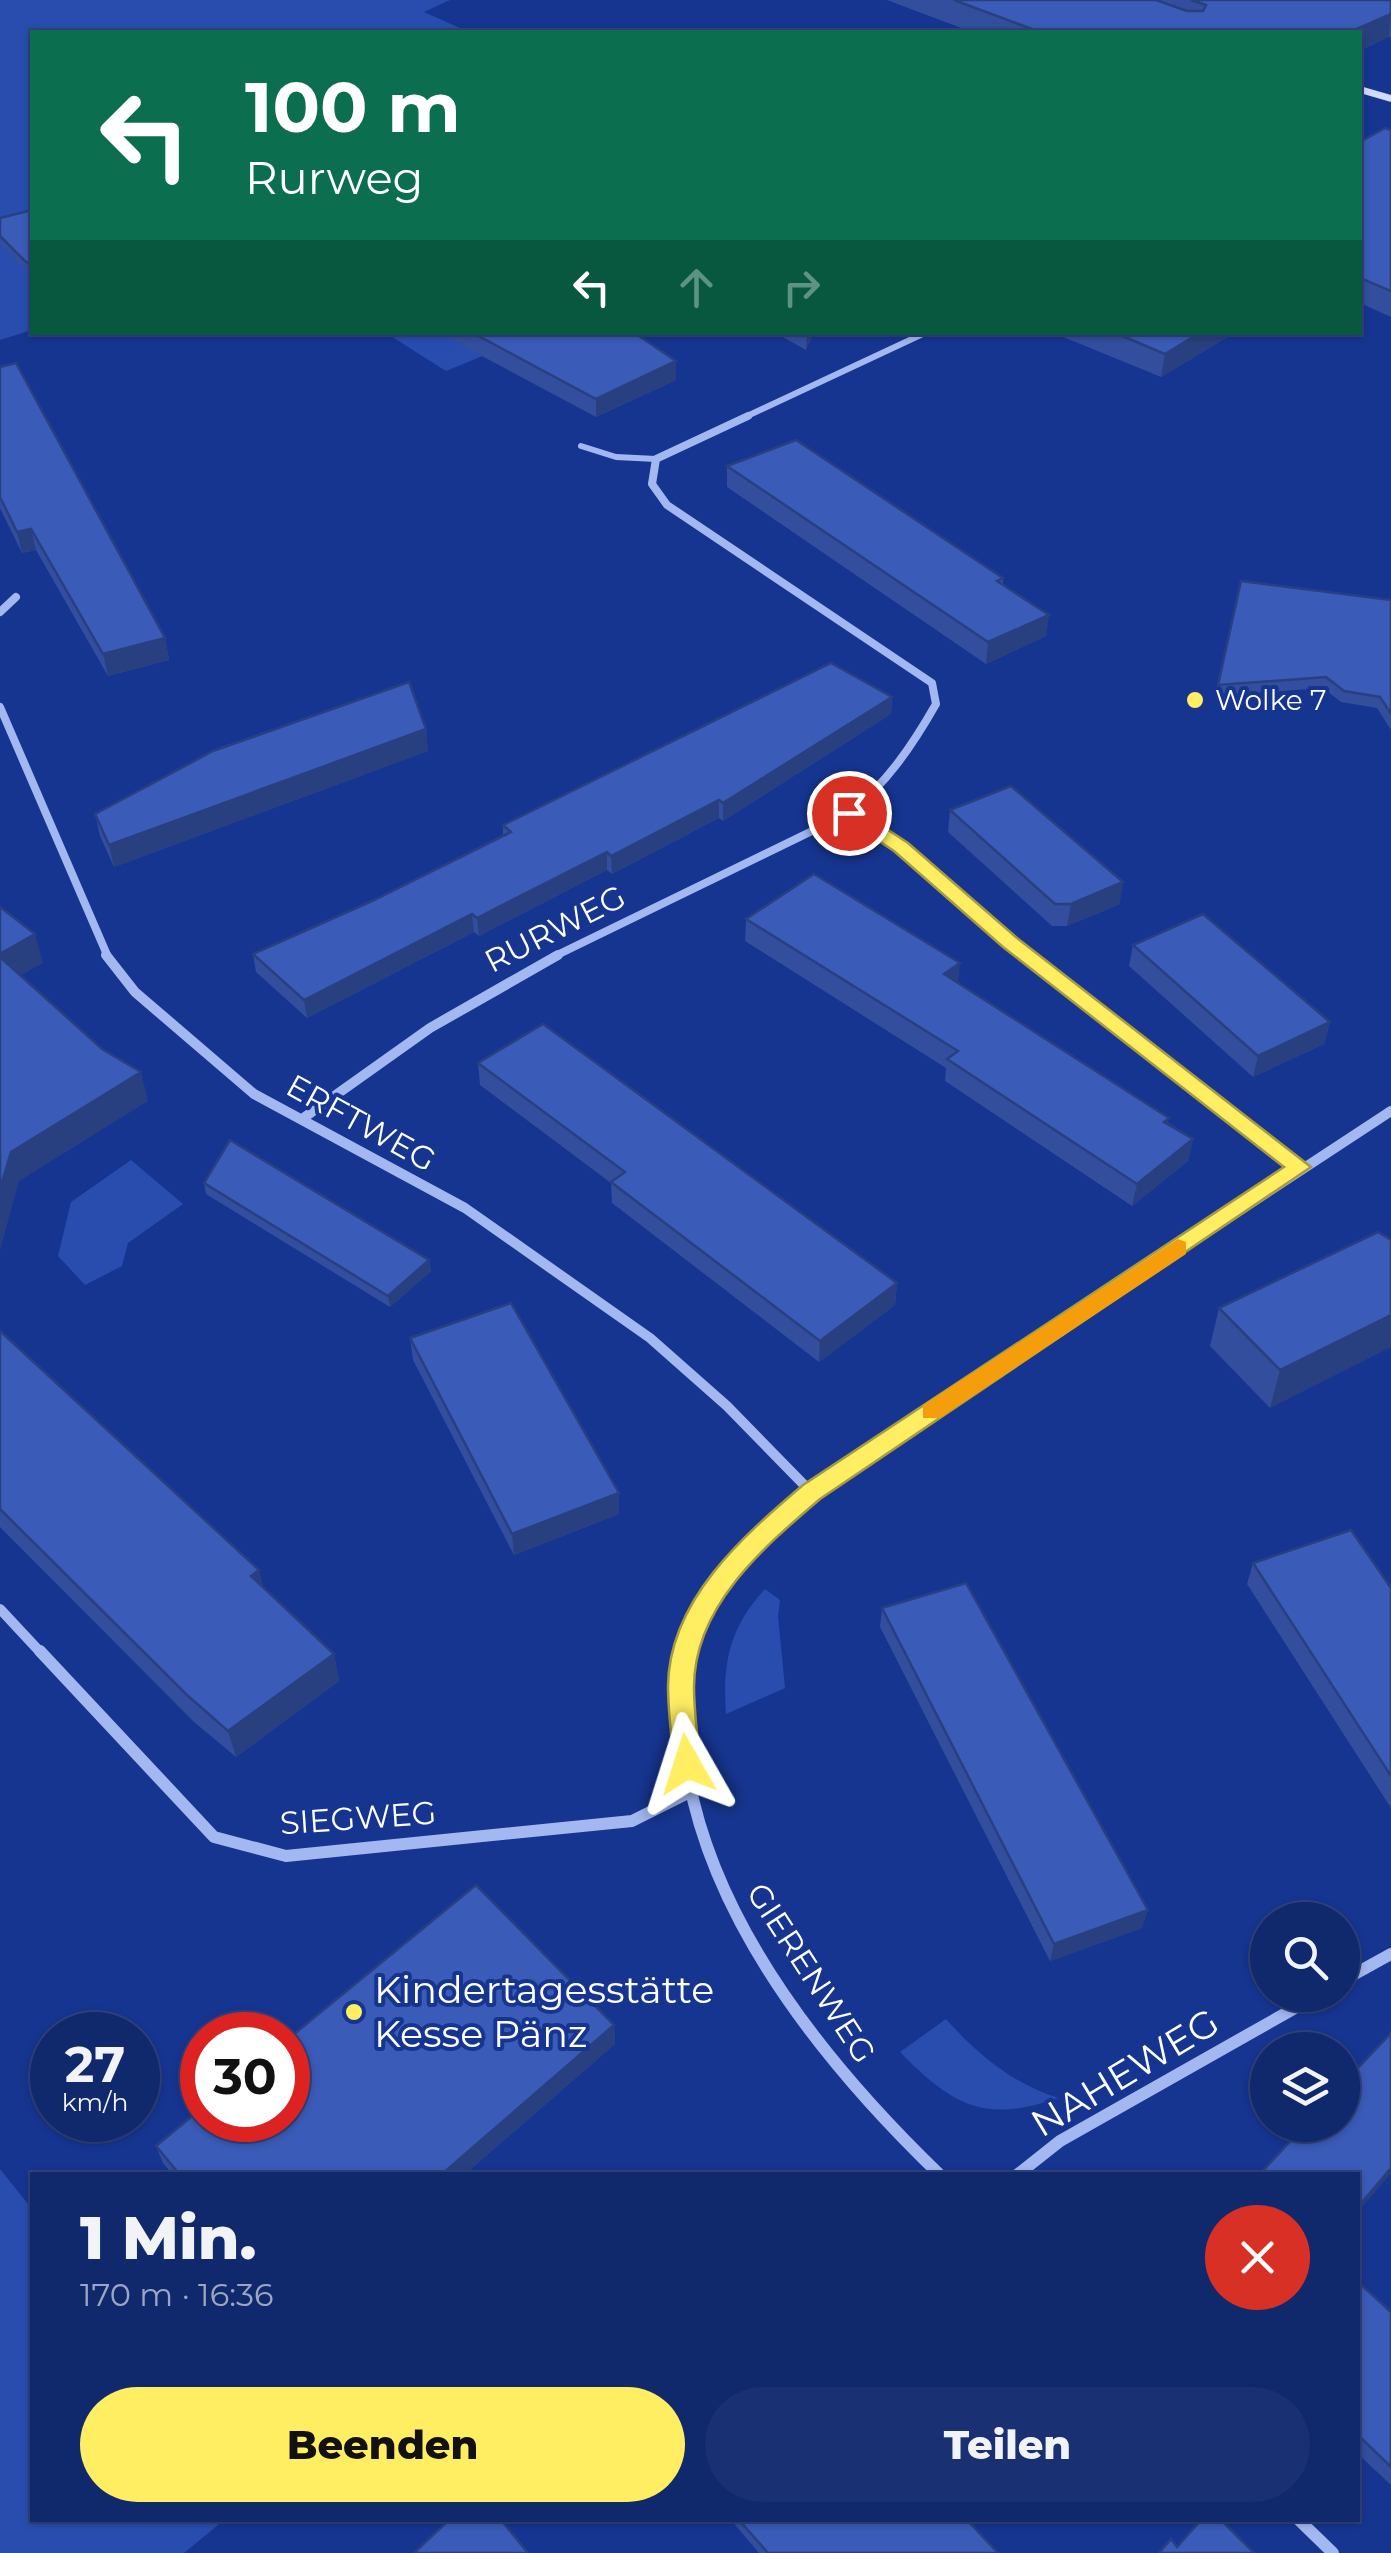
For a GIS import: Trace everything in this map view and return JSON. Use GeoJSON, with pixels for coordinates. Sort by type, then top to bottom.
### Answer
{"type":"FeatureCollection","features":[{"type":"Feature","properties":{"kind":"street"},"geometry":{"type":"LineString","coordinates":[[1362,90],[1391,99]]}},
{"type":"Feature","properties":{"kind":"street"},"geometry":{"type":"LineString","coordinates":[[656,459],[921,335]]}},
{"type":"Feature","properties":{"kind":"street","name":"RURWEG"},"geometry":{"type":"LineString","coordinates":[[302,1119],[373,1062],[479,996],[576,944],[849,813],[901,766],[936,704],[932,682],[666,505],[652,484],[656,459]]}},
{"type":"Feature","properties":{"kind":"street"},"geometry":{"type":"LineString","coordinates":[[0,612],[16,597]]}},
{"type":"Feature","properties":{"kind":"street","name":"ERFTWEG"},"geometry":{"type":"LineString","coordinates":[[0,708],[104,952],[135,992],[254,1094],[465,1208],[565,1275],[650,1338],[811,1492]]}},
{"type":"Feature","properties":{"kind":"street"},"geometry":{"type":"LineString","coordinates":[[849,813],[901,847],[1010,942],[1300,1167]]}},
{"type":"Feature","properties":{"kind":"street","name":"GIERENWEG"},"geometry":{"type":"LineString","coordinates":[[937,2172],[854,2089],[788,1999],[730,1903],[692,1790],[682,1738],[681,1684],[688,1641],[719,1583],[754,1541],[811,1492],[1300,1167],[1391,1111]]}},
{"type":"Feature","properties":{"kind":"street","name":"SIEGWEG"},"geometry":{"type":"LineString","coordinates":[[0,1609],[214,1837],[286,1856],[632,1820],[692,1790]]}},
{"type":"Feature","properties":{"kind":"street"},"geometry":{"type":"LineString","coordinates":[[1360,1971],[1391,1954]]}},
{"type":"Feature","properties":{"kind":"street","name":"NAHEWEG"},"geometry":{"type":"LineString","coordinates":[[1021,2172],[1060,2141],[1288,2012]]}},
{"type":"Feature","properties":{"kind":"street"},"geometry":{"type":"LineString","coordinates":[[1301,2522],[1333,2553]]}},
{"type":"Feature","properties":{"kind":"lane"},"geometry":{"type":"LineString","coordinates":[[580,446],[616,456],[656,459]]}},
{"type":"Feature","properties":{"kind":"shaded area"},"geometry":{"type":"Polygon","coordinates":[[[0,0],[450,0],[424,12],[464,30],[30,30],[30,331],[0,340],[0,0]]]}},
{"type":"Feature","properties":{"kind":"shaded area"},"geometry":{"type":"Polygon","coordinates":[[[389,335],[534,335],[446,371],[389,335]]]}},
{"type":"Feature","properties":{"kind":"shaded area"},"geometry":{"type":"Polygon","coordinates":[[[131,1160],[183,1204],[128,1243],[122,1266],[85,1285],[58,1256],[71,1202],[131,1160]]]}},
{"type":"Feature","properties":{"kind":"shaded area"},"geometry":{"type":"Polygon","coordinates":[[[765,1589],[780,1600],[785,1688],[726,1714],[725,1678],[731,1647],[744,1617],[765,1589]]]}},
{"type":"Feature","properties":{"kind":"shaded area"},"geometry":{"type":"Polygon","coordinates":[[[946,2019],[996,2066],[1058,2098],[1032,2106],[989,2109],[953,2097],[900,2052],[946,2019]]]}},
{"type":"Feature","properties":{"kind":"shaded area"},"geometry":{"type":"Polygon","coordinates":[[[0,2169],[30,2206],[30,2522],[222,2522],[184,2553],[0,2553],[0,2169]]]}},
{"type":"Feature","properties":{"kind":"building"},"geometry":{"type":"Polygon","coordinates":[[[954,0],[1156,0],[1187,11],[1203,11],[1206,5],[1191,0],[1391,0],[1391,14],[1355,30],[1035,30],[954,0]]]}},
{"type":"Feature","properties":{"kind":"building"},"geometry":{"type":"Polygon","coordinates":[[[1385,128],[1391,130],[1391,291],[1362,279],[1362,141],[1385,128]]]}},
{"type":"Feature","properties":{"kind":"building"},"geometry":{"type":"Polygon","coordinates":[[[30,210],[30,264],[0,236],[0,218],[30,210]]]}},
{"type":"Feature","properties":{"kind":"building"},"geometry":{"type":"Polygon","coordinates":[[[477,335],[637,335],[676,361],[596,399],[477,335]]]}},
{"type":"Feature","properties":{"kind":"building"},"geometry":{"type":"Polygon","coordinates":[[[1120,335],[1196,335],[1165,354],[1120,335]]]}},
{"type":"Feature","properties":{"kind":"building"},"geometry":{"type":"Polygon","coordinates":[[[16,363],[165,638],[103,654],[31,529],[17,532],[0,497],[0,367],[16,363]]]}},
{"type":"Feature","properties":{"kind":"building"},"geometry":{"type":"Polygon","coordinates":[[[796,440],[1003,578],[997,581],[1049,615],[988,642],[727,466],[796,440]]]}},
{"type":"Feature","properties":{"kind":"building"},"geometry":{"type":"Polygon","coordinates":[[[1241,581],[1391,600],[1391,714],[1380,697],[1344,691],[1326,677],[1218,685],[1241,581]]]}},
{"type":"Feature","properties":{"kind":"building"},"geometry":{"type":"Polygon","coordinates":[[[831,663],[892,697],[723,803],[719,800],[611,856],[607,852],[477,918],[472,914],[304,1000],[253,954],[511,832],[503,825],[831,663]]]}},
{"type":"Feature","properties":{"kind":"building"},"geometry":{"type":"Polygon","coordinates":[[[409,682],[426,729],[109,845],[95,814],[213,751],[409,682]]]}},
{"type":"Feature","properties":{"kind":"building"},"geometry":{"type":"Polygon","coordinates":[[[1011,786],[1123,882],[1071,904],[1055,904],[950,810],[1011,786]]]}},
{"type":"Feature","properties":{"kind":"building"},"geometry":{"type":"Polygon","coordinates":[[[814,874],[960,963],[944,974],[1169,1118],[1164,1122],[1193,1139],[1137,1184],[947,1059],[958,1051],[746,919],[814,874]]]}},
{"type":"Feature","properties":{"kind":"building"},"geometry":{"type":"Polygon","coordinates":[[[0,907],[35,934],[0,954],[0,907]]]}},
{"type":"Feature","properties":{"kind":"building"},"geometry":{"type":"Polygon","coordinates":[[[1203,914],[1330,1022],[1258,1056],[1133,945],[1203,914]]]}},
{"type":"Feature","properties":{"kind":"building"},"geometry":{"type":"Polygon","coordinates":[[[0,957],[102,1049],[141,1072],[11,1152],[0,1189],[0,957]]]}},
{"type":"Feature","properties":{"kind":"building"},"geometry":{"type":"Polygon","coordinates":[[[543,1024],[897,1283],[820,1341],[611,1182],[625,1172],[478,1063],[543,1024]]]}},
{"type":"Feature","properties":{"kind":"building"},"geometry":{"type":"Polygon","coordinates":[[[230,1140],[429,1260],[388,1296],[204,1183],[230,1140]]]}},
{"type":"Feature","properties":{"kind":"building"},"geometry":{"type":"Polygon","coordinates":[[[1378,1232],[1391,1240],[1391,1315],[1280,1370],[1219,1308],[1378,1232]]]}},
{"type":"Feature","properties":{"kind":"building"},"geometry":{"type":"Polygon","coordinates":[[[511,1303],[619,1493],[512,1534],[410,1338],[511,1303]]]}},
{"type":"Feature","properties":{"kind":"building"},"geometry":{"type":"Polygon","coordinates":[[[0,1331],[259,1570],[251,1576],[334,1654],[228,1731],[187,1695],[0,1509],[0,1331]]]}},
{"type":"Feature","properties":{"kind":"building"},"geometry":{"type":"Polygon","coordinates":[[[1351,1530],[1391,1588],[1391,1776],[1253,1563],[1351,1530]]]}},
{"type":"Feature","properties":{"kind":"building"},"geometry":{"type":"Polygon","coordinates":[[[966,1583],[1148,1910],[1054,1944],[882,1608],[966,1583]]]}},
{"type":"Feature","properties":{"kind":"building"},"geometry":{"type":"Polygon","coordinates":[[[476,1885],[614,2025],[444,2172],[178,2172],[156,2146],[180,2126],[180,2142],[310,2142],[310,2021],[476,1885]]]}},
{"type":"Feature","properties":{"kind":"building"},"geometry":{"type":"Polygon","coordinates":[[[1391,2033],[1391,2168],[1360,2205],[1360,2172],[1262,2172],[1289,2142],[1360,2142],[1360,2066],[1391,2033]]]}},
{"type":"Feature","properties":{"kind":"building"},"geometry":{"type":"Polygon","coordinates":[[[1360,2284],[1391,2312],[1391,2467],[1360,2437],[1360,2284]]]}},
{"type":"Feature","properties":{"kind":"building"},"geometry":{"type":"Polygon","coordinates":[[[447,2522],[503,2522],[528,2553],[414,2553],[447,2522]]]}},
{"type":"Feature","properties":{"kind":"building"},"geometry":{"type":"Polygon","coordinates":[[[741,2522],[969,2522],[998,2553],[768,2553],[741,2522]]]}},
{"type":"Feature","properties":{"kind":"building"},"geometry":{"type":"Polygon","coordinates":[[[1199,2522],[1223,2522],[1254,2553],[1159,2553],[1171,2539],[1177,2547],[1199,2522]]]}},
{"type":"Feature","properties":{"kind":"slow traffic"},"geometry":{"type":"LineString","coordinates":[[932,1412],[1178,1248]]}},
{"type":"Feature","properties":{"kind":"place","name":"Wolke 7"},"geometry":{"type":"Point","coordinates":[1195,700]}},
{"type":"Feature","properties":{"kind":"place","name":"Kindertagesstätte Kesse Pänz"},"geometry":{"type":"Point","coordinates":[354,2012]}},
{"type":"Feature","properties":{"kind":"route"},"geometry":{"type":"LineString","coordinates":[[687,1764],[682,1738],[681,1684],[688,1641],[719,1583],[754,1541],[811,1492],[1300,1167],[1010,942],[901,847],[849,813]]}}]}
